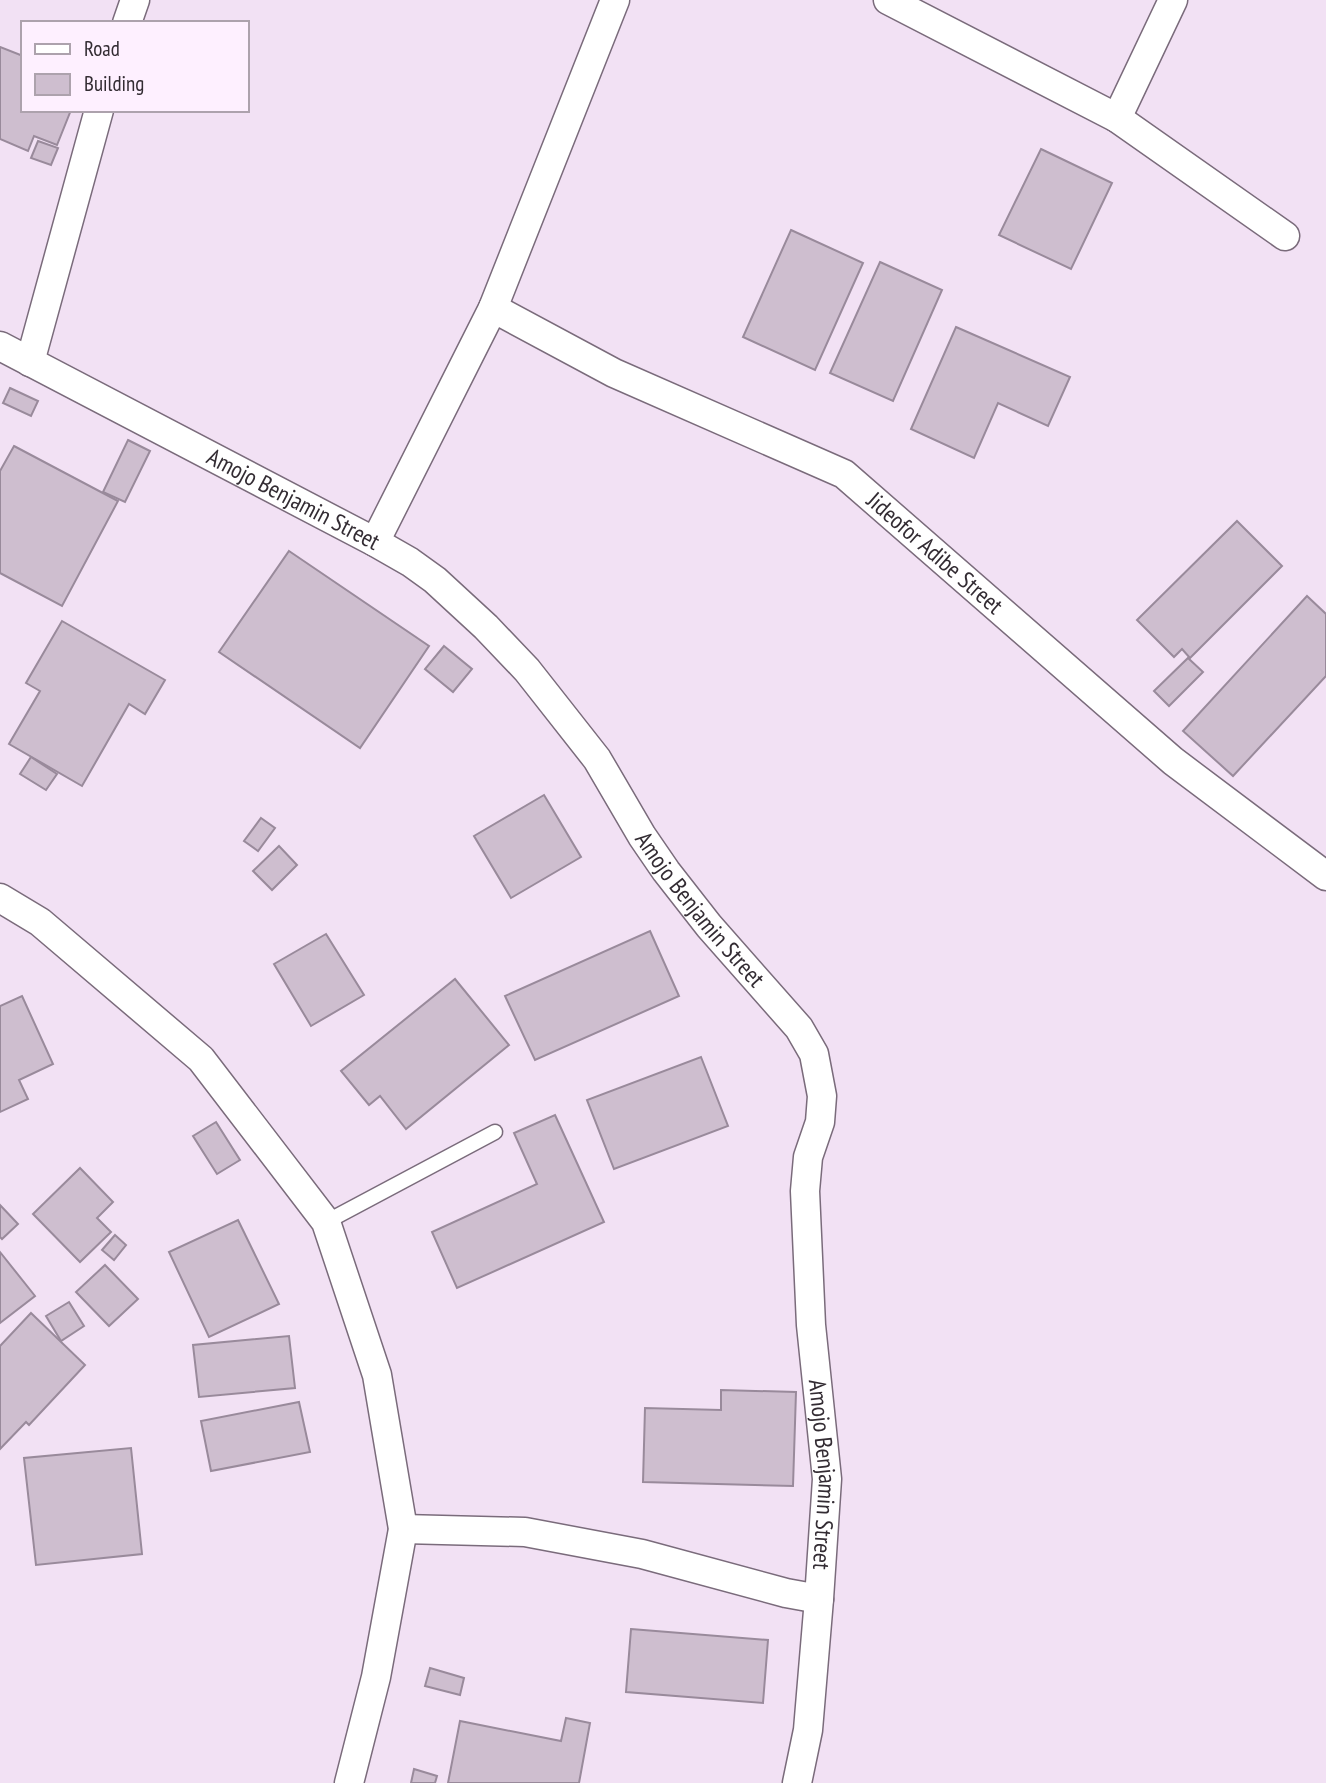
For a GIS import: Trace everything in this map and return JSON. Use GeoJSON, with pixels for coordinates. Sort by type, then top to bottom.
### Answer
{"type":"FeatureCollection","features":[{"type":"Feature","properties":{"kind":"street"},"geometry":{"type":"LineString","coordinates":[[128,21],[135,0]]}},
{"type":"Feature","properties":{"kind":"street"},"geometry":{"type":"LineString","coordinates":[[375,542],[493,308],[615,0]]}},
{"type":"Feature","properties":{"kind":"street"},"geometry":{"type":"LineString","coordinates":[[887,0],[1117,118],[1285,236]]}},
{"type":"Feature","properties":{"kind":"street"},"geometry":{"type":"LineString","coordinates":[[1117,118],[1173,0]]}},
{"type":"Feature","properties":{"kind":"street"},"geometry":{"type":"LineString","coordinates":[[30,362],[98,112]]}},
{"type":"Feature","properties":{"kind":"street","name":"Jideofor Adibe Street"},"geometry":{"type":"LineString","coordinates":[[493,308],[614,373],[844,474],[1173,761],[1325,874]]}},
{"type":"Feature","properties":{"kind":"street","name":"Amojo Benjamin Street"},"geometry":{"type":"LineString","coordinates":[[0,346],[375,542],[435,580],[527,670],[597,759],[642,836],[673,881],[799,1028],[814,1054],[822,1096],[820,1122],[808,1157],[805,1191],[811,1325],[827,1479],[808,1730],[797,1783]]}},
{"type":"Feature","properties":{"kind":"street"},"geometry":{"type":"LineString","coordinates":[[0,898],[40,922],[201,1059],[326,1222],[377,1375],[403,1529],[376,1677],[349,1783]]}},
{"type":"Feature","properties":{"kind":"street"},"geometry":{"type":"LineString","coordinates":[[403,1529],[524,1532],[642,1553],[786,1593],[819,1599]]}},
{"type":"Feature","properties":{"kind":"lane"},"geometry":{"type":"LineString","coordinates":[[326,1222],[495,1132]]}},
{"type":"Feature","properties":{"kind":"building"},"geometry":{"type":"Polygon","coordinates":[[[0,47],[21,55],[21,112],[70,112],[57,145],[34,136],[28,151],[0,139],[0,47]]]}},
{"type":"Feature","properties":{"kind":"building"},"geometry":{"type":"Polygon","coordinates":[[[38,141],[58,148],[51,165],[31,158],[38,141]]]}},
{"type":"Feature","properties":{"kind":"building"},"geometry":{"type":"Polygon","coordinates":[[[1041,149],[1112,183],[1071,269],[999,235],[1041,149]]]}},
{"type":"Feature","properties":{"kind":"building"},"geometry":{"type":"Polygon","coordinates":[[[791,230],[863,263],[815,370],[743,337],[791,230]]]}},
{"type":"Feature","properties":{"kind":"building"},"geometry":{"type":"Polygon","coordinates":[[[880,262],[942,290],[893,401],[830,373],[880,262]]]}},
{"type":"Feature","properties":{"kind":"building"},"geometry":{"type":"Polygon","coordinates":[[[956,327],[1070,377],[1048,426],[998,403],[974,458],[911,429],[956,327]]]}},
{"type":"Feature","properties":{"kind":"building"},"geometry":{"type":"Polygon","coordinates":[[[10,388],[38,401],[31,416],[3,403],[10,388]]]}},
{"type":"Feature","properties":{"kind":"building"},"geometry":{"type":"Polygon","coordinates":[[[128,440],[150,451],[125,502],[103,492],[128,440]]]}},
{"type":"Feature","properties":{"kind":"building"},"geometry":{"type":"Polygon","coordinates":[[[14,446],[118,501],[62,606],[0,573],[0,471],[14,446]]]}},
{"type":"Feature","properties":{"kind":"building"},"geometry":{"type":"Polygon","coordinates":[[[1237,521],[1282,566],[1190,658],[1182,649],[1174,657],[1137,620],[1237,521]]]}},
{"type":"Feature","properties":{"kind":"building"},"geometry":{"type":"Polygon","coordinates":[[[289,551],[429,646],[360,748],[219,652],[289,551]]]}},
{"type":"Feature","properties":{"kind":"building"},"geometry":{"type":"Polygon","coordinates":[[[1307,596],[1326,614],[1326,676],[1233,776],[1183,731],[1307,596]]]}},
{"type":"Feature","properties":{"kind":"building"},"geometry":{"type":"Polygon","coordinates":[[[62,621],[165,680],[145,714],[129,704],[82,786],[9,744],[40,691],[26,683],[62,621]]]}},
{"type":"Feature","properties":{"kind":"building"},"geometry":{"type":"Polygon","coordinates":[[[444,646],[472,669],[453,692],[425,669],[444,646]]]}},
{"type":"Feature","properties":{"kind":"building"},"geometry":{"type":"Polygon","coordinates":[[[1188,658],[1203,672],[1169,706],[1154,691],[1188,658]]]}},
{"type":"Feature","properties":{"kind":"building"},"geometry":{"type":"Polygon","coordinates":[[[31,757],[57,774],[46,790],[20,774],[31,757]]]}},
{"type":"Feature","properties":{"kind":"building"},"geometry":{"type":"Polygon","coordinates":[[[544,795],[581,857],[511,898],[474,836],[544,795]]]}},
{"type":"Feature","properties":{"kind":"building"},"geometry":{"type":"Polygon","coordinates":[[[261,818],[275,828],[258,851],[244,841],[261,818]]]}},
{"type":"Feature","properties":{"kind":"building"},"geometry":{"type":"Polygon","coordinates":[[[279,846],[297,865],[272,890],[253,871],[279,846]]]}},
{"type":"Feature","properties":{"kind":"building"},"geometry":{"type":"Polygon","coordinates":[[[650,931],[679,996],[535,1060],[505,996],[650,931]]]}},
{"type":"Feature","properties":{"kind":"building"},"geometry":{"type":"Polygon","coordinates":[[[326,934],[364,995],[311,1026],[274,964],[326,934]]]}},
{"type":"Feature","properties":{"kind":"building"},"geometry":{"type":"Polygon","coordinates":[[[455,979],[509,1045],[406,1129],[380,1096],[369,1105],[341,1071],[455,979]]]}},
{"type":"Feature","properties":{"kind":"building"},"geometry":{"type":"Polygon","coordinates":[[[22,996],[53,1064],[19,1080],[28,1099],[0,1112],[0,1006],[22,996]]]}},
{"type":"Feature","properties":{"kind":"building"},"geometry":{"type":"Polygon","coordinates":[[[701,1057],[728,1126],[614,1169],[587,1100],[701,1057]]]}},
{"type":"Feature","properties":{"kind":"building"},"geometry":{"type":"Polygon","coordinates":[[[555,1115],[604,1222],[457,1288],[432,1232],[537,1184],[514,1133],[555,1115]]]}},
{"type":"Feature","properties":{"kind":"building"},"geometry":{"type":"Polygon","coordinates":[[[216,1122],[240,1160],[217,1174],[193,1136],[216,1122]]]}},
{"type":"Feature","properties":{"kind":"building"},"geometry":{"type":"Polygon","coordinates":[[[80,1168],[113,1202],[97,1218],[111,1232],[80,1262],[33,1214],[80,1168]]]}},
{"type":"Feature","properties":{"kind":"building"},"geometry":{"type":"Polygon","coordinates":[[[0,1205],[18,1224],[2,1239],[0,1237],[0,1205]]]}},
{"type":"Feature","properties":{"kind":"building"},"geometry":{"type":"Polygon","coordinates":[[[238,1220],[279,1304],[209,1337],[169,1252],[238,1220]]]}},
{"type":"Feature","properties":{"kind":"building"},"geometry":{"type":"Polygon","coordinates":[[[115,1235],[126,1245],[114,1260],[102,1250],[115,1235]]]}},
{"type":"Feature","properties":{"kind":"building"},"geometry":{"type":"Polygon","coordinates":[[[0,1252],[35,1296],[0,1323],[0,1252]]]}},
{"type":"Feature","properties":{"kind":"building"},"geometry":{"type":"Polygon","coordinates":[[[105,1265],[138,1299],[109,1326],[76,1292],[105,1265]]]}},
{"type":"Feature","properties":{"kind":"building"},"geometry":{"type":"Polygon","coordinates":[[[69,1302],[84,1326],[61,1341],[46,1316],[69,1302]]]}},
{"type":"Feature","properties":{"kind":"building"},"geometry":{"type":"Polygon","coordinates":[[[31,1313],[85,1365],[29,1425],[26,1422],[0,1449],[0,1346],[31,1313]]]}},
{"type":"Feature","properties":{"kind":"building"},"geometry":{"type":"Polygon","coordinates":[[[289,1336],[295,1388],[199,1397],[193,1345],[289,1336]]]}},
{"type":"Feature","properties":{"kind":"building"},"geometry":{"type":"Polygon","coordinates":[[[721,1390],[796,1392],[793,1486],[643,1482],[645,1408],[721,1410],[721,1390]]]}},
{"type":"Feature","properties":{"kind":"building"},"geometry":{"type":"Polygon","coordinates":[[[299,1402],[310,1452],[211,1471],[201,1421],[299,1402]]]}},
{"type":"Feature","properties":{"kind":"building"},"geometry":{"type":"Polygon","coordinates":[[[131,1448],[142,1554],[36,1565],[24,1458],[131,1448]]]}},
{"type":"Feature","properties":{"kind":"building"},"geometry":{"type":"Polygon","coordinates":[[[631,1629],[768,1640],[763,1703],[626,1692],[631,1629]]]}},
{"type":"Feature","properties":{"kind":"building"},"geometry":{"type":"Polygon","coordinates":[[[430,1668],[464,1678],[460,1695],[425,1686],[430,1668]]]}},
{"type":"Feature","properties":{"kind":"building"},"geometry":{"type":"Polygon","coordinates":[[[566,1718],[590,1723],[579,1783],[448,1783],[460,1721],[561,1741],[566,1718]]]}},
{"type":"Feature","properties":{"kind":"building"},"geometry":{"type":"Polygon","coordinates":[[[414,1769],[437,1776],[435,1783],[411,1783],[414,1769]]]}}]}
